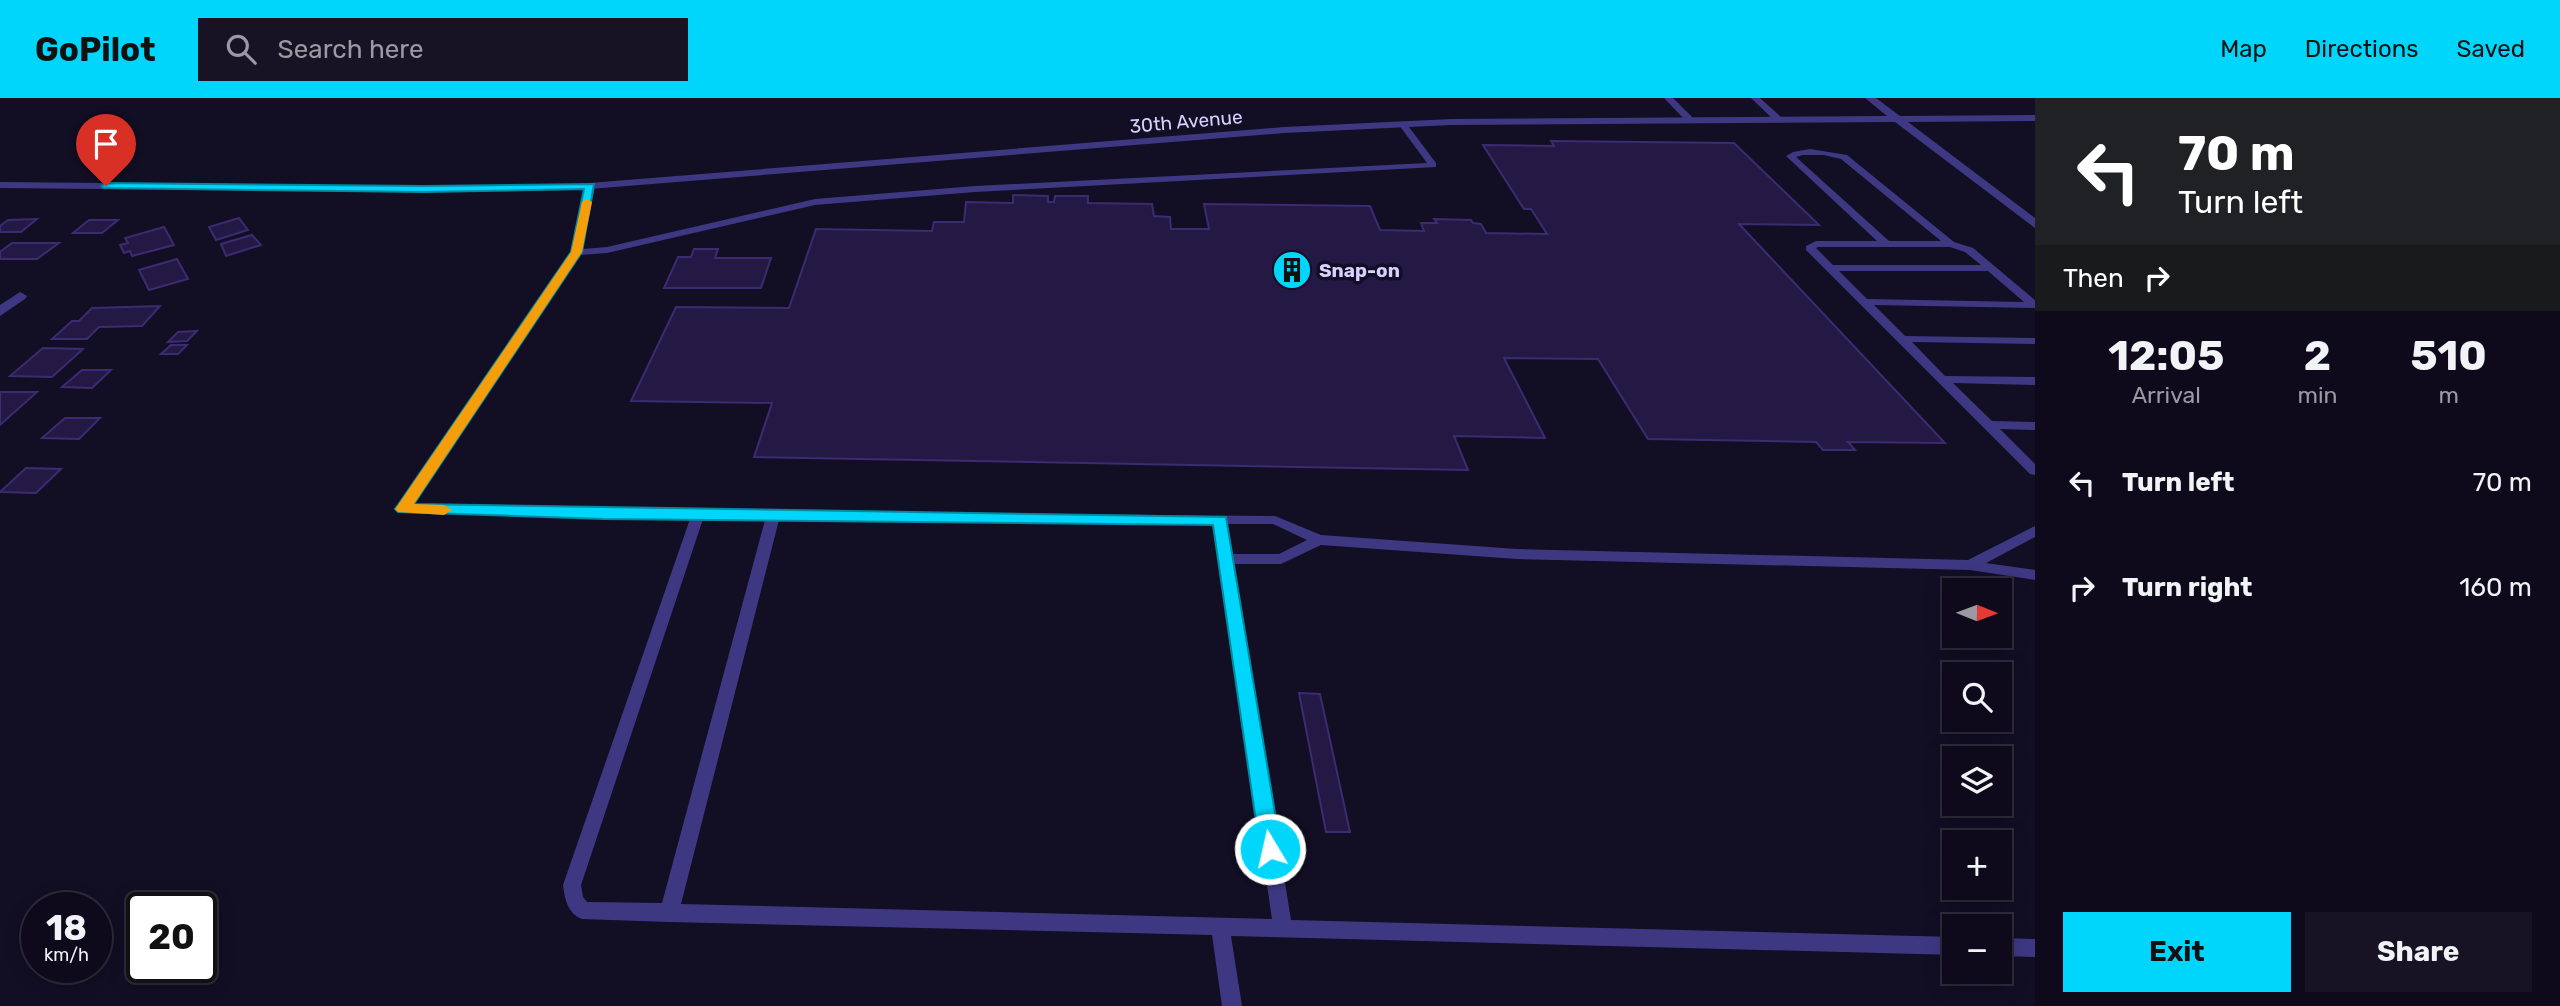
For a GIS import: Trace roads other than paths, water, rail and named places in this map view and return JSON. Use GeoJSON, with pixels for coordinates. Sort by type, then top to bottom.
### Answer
{"type":"FeatureCollection","features":[{"type":"Feature","properties":{"kind":"street"},"geometry":{"type":"LineString","coordinates":[[1870,98],[2035,224]]}},
{"type":"Feature","properties":{"kind":"street","name":"30th Avenue"},"geometry":{"type":"LineString","coordinates":[[0,185],[425,189],[590,186],[1284,130],[1689,119],[2035,118]]}},
{"type":"Feature","properties":{"kind":"street"},"geometry":{"type":"LineString","coordinates":[[0,296],[20,296],[0,312]]}},
{"type":"Feature","properties":{"kind":"lane"},"geometry":{"type":"LineString","coordinates":[[1668,98],[1689,119]]}},
{"type":"Feature","properties":{"kind":"lane"},"geometry":{"type":"LineString","coordinates":[[1755,98],[1778,119]]}},
{"type":"Feature","properties":{"kind":"lane"},"geometry":{"type":"LineString","coordinates":[[577,252],[607,250],[815,201],[975,189],[1433,165],[1403,125]]}},
{"type":"Feature","properties":{"kind":"lane"},"geometry":{"type":"LineString","coordinates":[[1886,244],[1790,156],[1814,153],[1844,157],[1951,244]]}},
{"type":"Feature","properties":{"kind":"lane"},"geometry":{"type":"LineString","coordinates":[[590,186],[577,252],[403,509],[773,516],[1275,520],[1320,540],[1517,554],[1970,565],[2035,575]]}},
{"type":"Feature","properties":{"kind":"lane"},"geometry":{"type":"LineString","coordinates":[[2035,305],[1969,250],[1951,244],[1811,245],[1810,248],[2035,470]]}},
{"type":"Feature","properties":{"kind":"lane"},"geometry":{"type":"LineString","coordinates":[[1830,268],[1990,268]]}},
{"type":"Feature","properties":{"kind":"lane"},"geometry":{"type":"LineString","coordinates":[[1864,302],[2035,305]]}},
{"type":"Feature","properties":{"kind":"lane"},"geometry":{"type":"LineString","coordinates":[[1902,339],[2035,341]]}},
{"type":"Feature","properties":{"kind":"lane"},"geometry":{"type":"LineString","coordinates":[[1942,379],[2035,381]]}},
{"type":"Feature","properties":{"kind":"lane"},"geometry":{"type":"LineString","coordinates":[[1989,425],[2035,426]]}},
{"type":"Feature","properties":{"kind":"lane"},"geometry":{"type":"LineString","coordinates":[[698,515],[572,885],[574,900],[582,910],[1942,946]]}},
{"type":"Feature","properties":{"kind":"lane"},"geometry":{"type":"LineString","coordinates":[[669,913],[773,516]]}},
{"type":"Feature","properties":{"kind":"lane"},"geometry":{"type":"LineString","coordinates":[[1220,520],[1283,928]]}},
{"type":"Feature","properties":{"kind":"lane"},"geometry":{"type":"LineString","coordinates":[[1970,565],[2035,531]]}},
{"type":"Feature","properties":{"kind":"lane"},"geometry":{"type":"LineString","coordinates":[[1226,559],[1282,559],[1320,540]]}},
{"type":"Feature","properties":{"kind":"lane"},"geometry":{"type":"LineString","coordinates":[[1220,927],[1232,1006]]}},
{"type":"Feature","properties":{"kind":"lane"},"geometry":{"type":"LineString","coordinates":[[2012,947],[2035,948]]}},
{"type":"Feature","properties":{"kind":"place","name":"Snap-on"},"geometry":{"type":"Point","coordinates":[1292,270]}}]}
